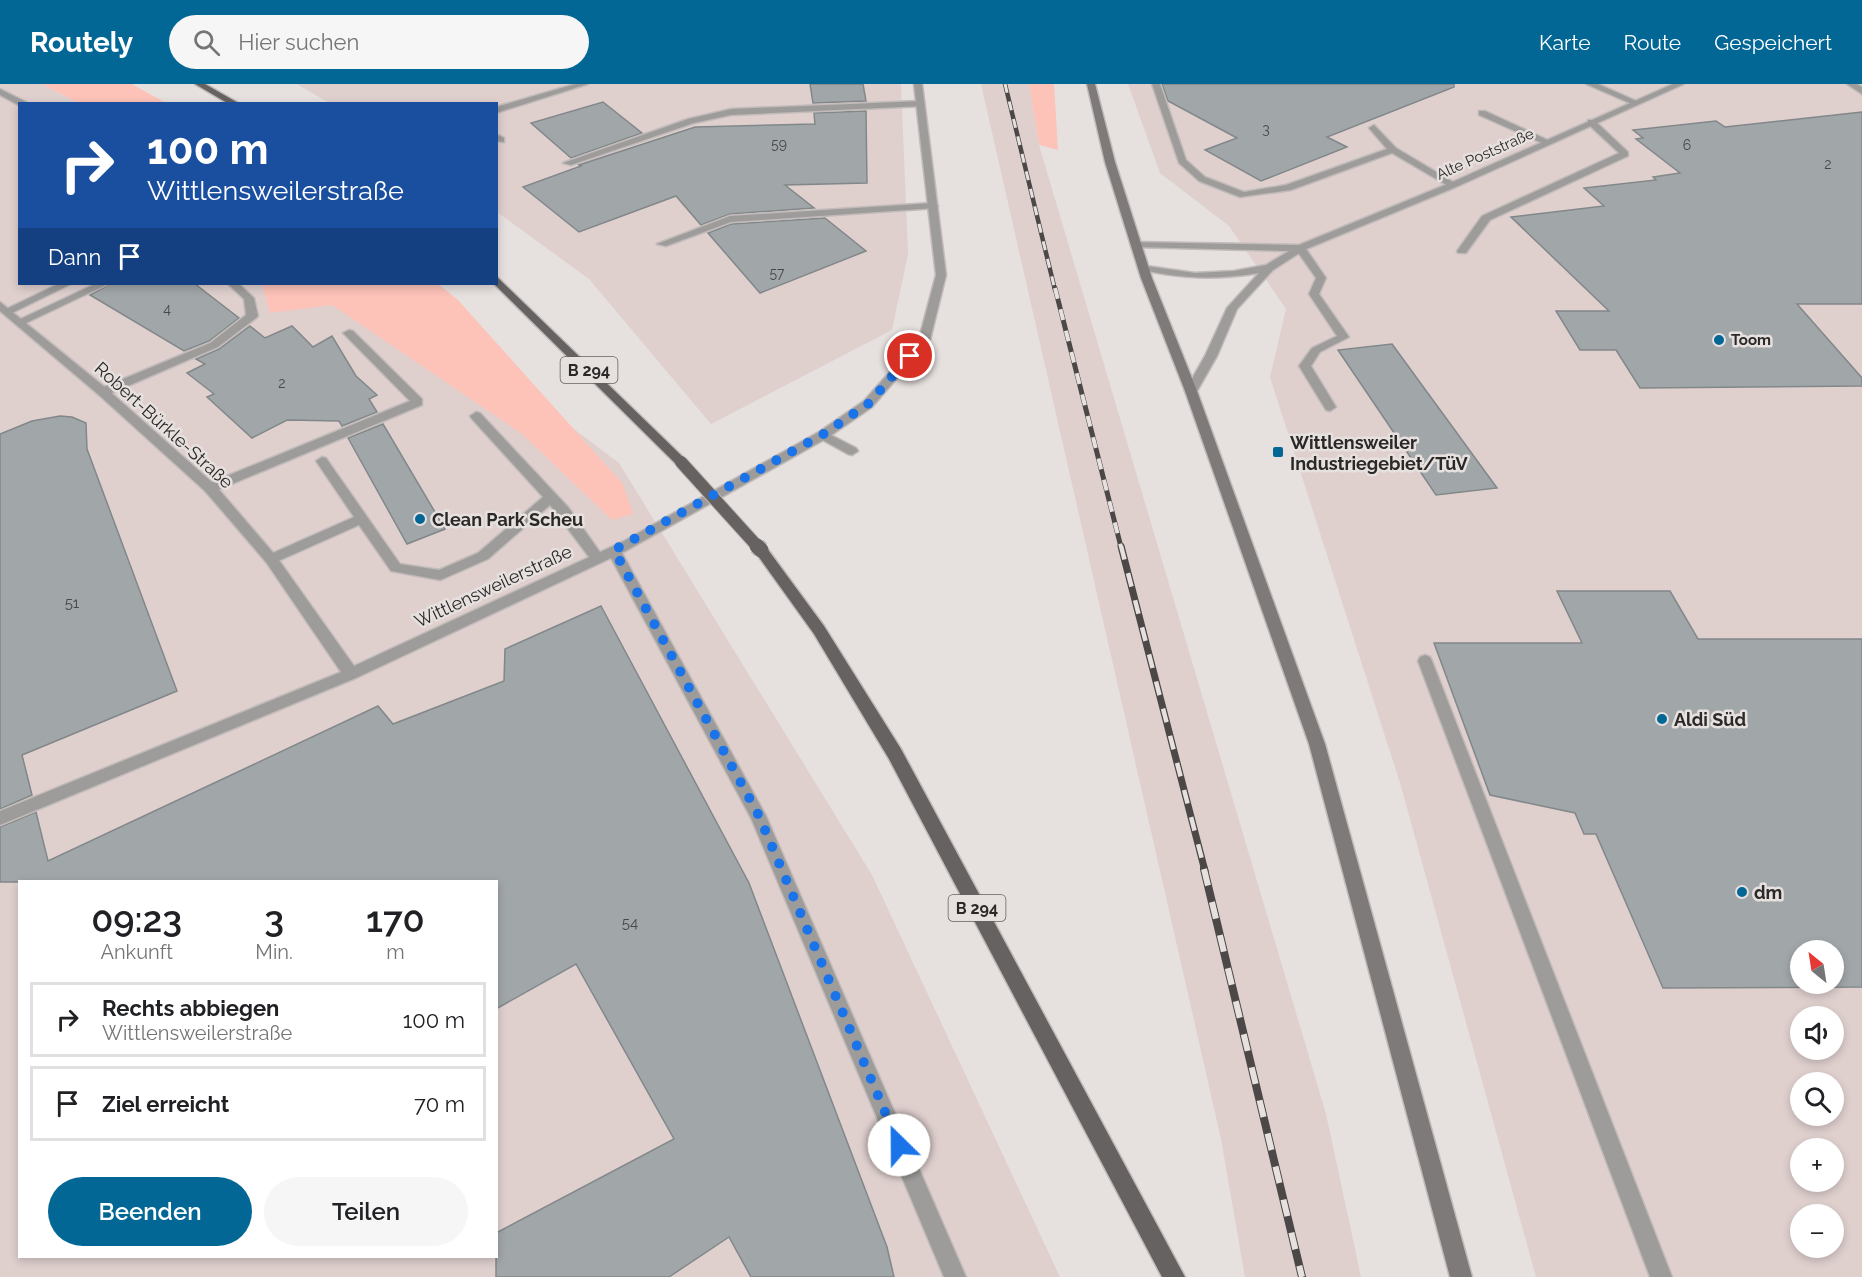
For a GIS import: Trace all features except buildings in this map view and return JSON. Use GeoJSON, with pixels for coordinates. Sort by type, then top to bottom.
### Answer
{"type":"FeatureCollection","features":[{"type":"Feature","properties":{"kind":"main road"},"geometry":{"type":"LineString","coordinates":[[199,84],[232,102]]}},
{"type":"Feature","properties":{"kind":"main road","name":"B 294"},"geometry":{"type":"LineString","coordinates":[[498,281],[681,462],[761,550],[819,630],[895,754],[1174,1277]]}},
{"type":"Feature","properties":{"kind":"street"},"geometry":{"type":"LineString","coordinates":[[498,109],[584,84]]}},
{"type":"Feature","properties":{"kind":"street","name":"Wittlensweilerstraße"},"geometry":{"type":"LineString","coordinates":[[0,818],[351,674],[614,550],[822,435],[868,404],[924,340],[941,274],[918,84]]}},
{"type":"Feature","properties":{"kind":"street"},"geometry":{"type":"LineString","coordinates":[[1091,84],[1099,123],[1135,244],[1174,352],[1191,391],[1317,744],[1461,1277]]}},
{"type":"Feature","properties":{"kind":"street"},"geometry":{"type":"LineString","coordinates":[[1156,84],[1182,161],[1202,179],[1243,195],[1288,188],[1393,150]]}},
{"type":"Feature","properties":{"kind":"street"},"geometry":{"type":"LineString","coordinates":[[1590,84],[1637,103]]}},
{"type":"Feature","properties":{"kind":"street","name":"Alte Poststraße"},"geometry":{"type":"LineString","coordinates":[[1191,391],[1211,356],[1232,308],[1269,268],[1300,248],[1453,184],[1680,84]]}},
{"type":"Feature","properties":{"kind":"street"},"geometry":{"type":"LineString","coordinates":[[1851,84],[1862,91]]}},
{"type":"Feature","properties":{"kind":"street"},"geometry":{"type":"LineString","coordinates":[[0,92],[19,102]]}},
{"type":"Feature","properties":{"kind":"street"},"geometry":{"type":"LineString","coordinates":[[568,163],[691,121],[731,112],[921,104]]}},
{"type":"Feature","properties":{"kind":"street"},"geometry":{"type":"LineString","coordinates":[[1482,113],[1547,142]]}},
{"type":"Feature","properties":{"kind":"street"},"geometry":{"type":"LineString","coordinates":[[1462,251],[1486,218],[1625,154],[1591,122]]}},
{"type":"Feature","properties":{"kind":"street"},"geometry":{"type":"LineString","coordinates":[[1374,128],[1393,150],[1453,184]]}},
{"type":"Feature","properties":{"kind":"street"},"geometry":{"type":"LineString","coordinates":[[662,244],[730,219],[933,206]]}},
{"type":"Feature","properties":{"kind":"street","name":"Alte Poststraße"},"geometry":{"type":"LineString","coordinates":[[1135,244],[1196,243],[1300,248]]}},
{"type":"Feature","properties":{"kind":"street"},"geometry":{"type":"LineString","coordinates":[[1300,248],[1321,278],[1314,294],[1343,337],[1316,350],[1305,366],[1330,407]]}},
{"type":"Feature","properties":{"kind":"street","name":"Alte Poststraße"},"geometry":{"type":"LineString","coordinates":[[1143,267],[1195,276],[1234,274],[1269,268]]}},
{"type":"Feature","properties":{"kind":"street"},"geometry":{"type":"LineString","coordinates":[[4,308],[63,285]]}},
{"type":"Feature","properties":{"kind":"street"},"geometry":{"type":"LineString","coordinates":[[20,322],[101,285]]}},
{"type":"Feature","properties":{"kind":"street"},"geometry":{"type":"LineString","coordinates":[[103,392],[214,345],[252,316],[249,298],[234,285]]}},
{"type":"Feature","properties":{"kind":"street","name":"Robert-Bürkle-Straße"},"geometry":{"type":"LineString","coordinates":[[4,308],[103,392],[210,488],[271,559],[351,674]]}},
{"type":"Feature","properties":{"kind":"street"},"geometry":{"type":"LineString","coordinates":[[210,488],[418,402],[349,333]]}},
{"type":"Feature","properties":{"kind":"street"},"geometry":{"type":"LineString","coordinates":[[476,416],[563,510],[597,558]]}},
{"type":"Feature","properties":{"kind":"street"},"geometry":{"type":"LineString","coordinates":[[822,435],[852,451]]}},
{"type":"Feature","properties":{"kind":"street"},"geometry":{"type":"LineString","coordinates":[[322,461],[396,568],[440,575],[483,556],[550,497]]}},
{"type":"Feature","properties":{"kind":"street"},"geometry":{"type":"LineString","coordinates":[[271,559],[361,519]]}},
{"type":"Feature","properties":{"kind":"street"},"geometry":{"type":"LineString","coordinates":[[614,550],[759,816],[955,1277]]}},
{"type":"Feature","properties":{"kind":"street"},"geometry":{"type":"LineString","coordinates":[[1425,661],[1661,1277]]}},
{"type":"Feature","properties":{"kind":"shaded area"},"geometry":{"type":"Polygon","coordinates":[[[0,84],[42,84],[76,102],[18,102],[18,285],[382,285],[619,463],[872,875],[1060,1277],[0,1277],[0,84]]]}},
{"type":"Feature","properties":{"kind":"shaded area"},"geometry":{"type":"Polygon","coordinates":[[[42,84],[132,84],[164,102],[76,102],[42,84]]]}},
{"type":"Feature","properties":{"kind":"shaded area"},"geometry":{"type":"Polygon","coordinates":[[[297,84],[901,84],[908,254],[892,330],[711,424],[589,279],[498,213],[498,102],[327,102],[297,84]]]}},
{"type":"Feature","properties":{"kind":"shaded area"},"geometry":{"type":"Polygon","coordinates":[[[981,84],[1029,84],[1039,145],[1326,1114],[1361,1277],[1245,1277],[1221,1139],[981,84]]]}},
{"type":"Feature","properties":{"kind":"shaded area"},"geometry":{"type":"Polygon","coordinates":[[[1029,84],[1054,84],[1058,150],[1039,145],[1029,84]]]}},
{"type":"Feature","properties":{"kind":"shaded area"},"geometry":{"type":"Polygon","coordinates":[[[1128,84],[1862,84],[1862,1277],[1536,1277],[1401,786],[1270,377],[1286,309],[1229,226],[1160,173],[1128,84]]]}},
{"type":"Feature","properties":{"kind":"shaded area"},"geometry":{"type":"Polygon","coordinates":[[[262,285],[439,285],[458,300],[623,484],[633,514],[612,520],[522,434],[332,305],[270,313],[262,285]]]}},
{"type":"Feature","properties":{"kind":"railway"},"geometry":{"type":"LineString","coordinates":[[1005,84],[1055,290]]}},
{"type":"Feature","properties":{"kind":"railway"},"geometry":{"type":"LineString","coordinates":[[1055,288],[1121,547]]}},
{"type":"Feature","properties":{"kind":"railway"},"geometry":{"type":"LineString","coordinates":[[1121,546],[1205,871]]}},
{"type":"Feature","properties":{"kind":"railway"},"geometry":{"type":"LineString","coordinates":[[1204,869],[1302,1277]]}},
{"type":"Feature","properties":{"kind":"place","name":"Toom"},"geometry":{"type":"Point","coordinates":[1719,340]}},
{"type":"Feature","properties":{"kind":"place","name":"Wittlensweiler Industriegebiet/TüV"},"geometry":{"type":"Point","coordinates":[1278,452]}},
{"type":"Feature","properties":{"kind":"place","name":"Clean Park Scheu"},"geometry":{"type":"Point","coordinates":[420,519]}},
{"type":"Feature","properties":{"kind":"place","name":"Aldi Süd"},"geometry":{"type":"Point","coordinates":[1662,719]}},
{"type":"Feature","properties":{"kind":"place","name":"dm"},"geometry":{"type":"Point","coordinates":[1742,892]}},
{"type":"Feature","properties":{"kind":"route"},"geometry":{"type":"LineString","coordinates":[[899,1145],[759,816],[614,550],[629,544],[822,435],[868,404],[910,356]]}}]}
